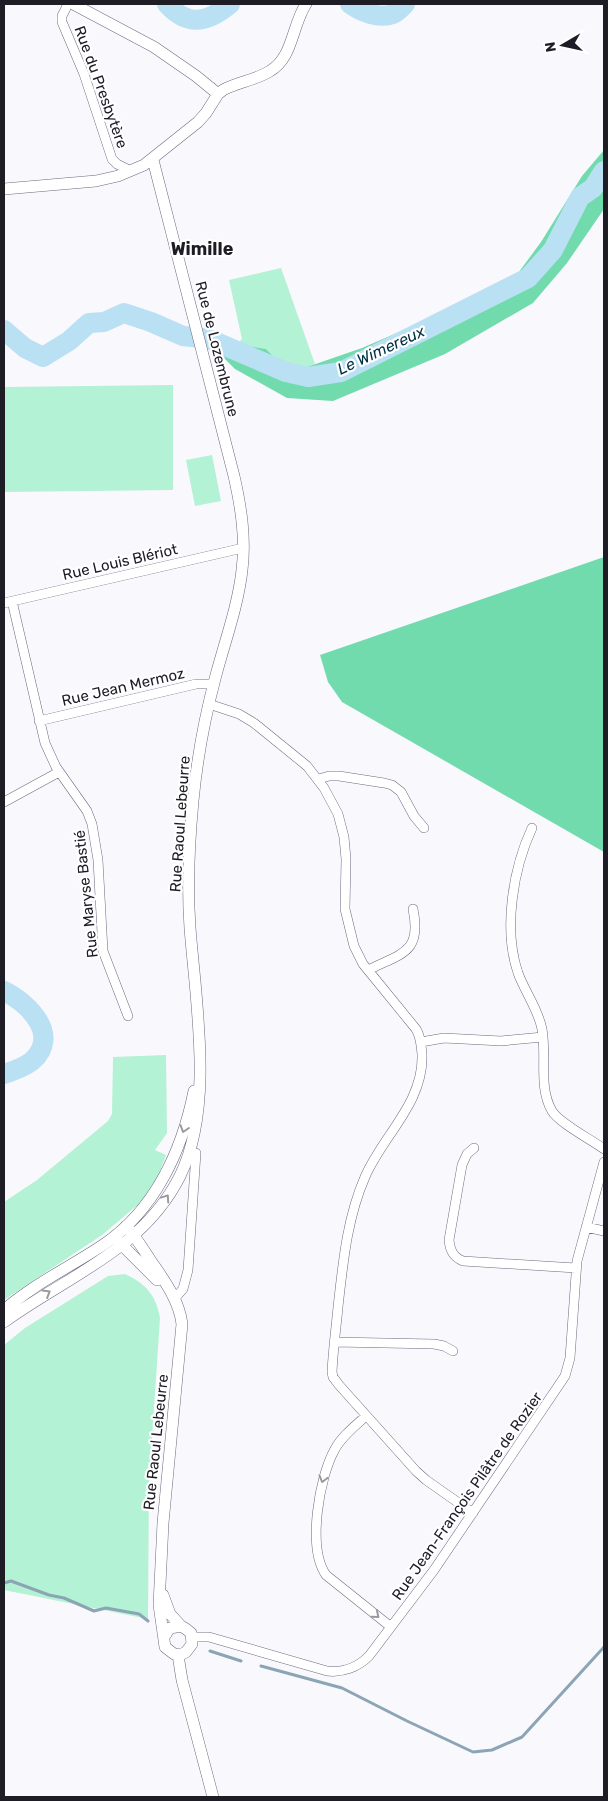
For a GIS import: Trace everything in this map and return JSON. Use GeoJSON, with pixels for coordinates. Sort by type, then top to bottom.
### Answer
{"type":"FeatureCollection","features":[{"type":"Feature","properties":{"kind":"street","name":"Rue du Presbytère"},"geometry":{"type":"LineString","coordinates":[[68,4],[62,16],[62,22],[84,74],[112,158],[117,164],[131,171]]}},
{"type":"Feature","properties":{"kind":"street"},"geometry":{"type":"LineString","coordinates":[[73,4],[154,46],[218,94]]}},
{"type":"Feature","properties":{"kind":"street"},"geometry":{"type":"LineString","coordinates":[[4,189],[96,181],[148,164],[198,122],[218,94],[228,87],[268,73],[281,63],[287,53],[298,19],[306,4]]}},
{"type":"Feature","properties":{"kind":"street","name":"Rue de Lozembrune"},"geometry":{"type":"LineString","coordinates":[[153,160],[238,494],[244,548]]}},
{"type":"Feature","properties":{"kind":"street","name":"Rue Louis Blériot"},"geometry":{"type":"LineString","coordinates":[[8,602],[244,548]]}},
{"type":"Feature","properties":{"kind":"street","name":"Rue Raoul Lebeurre"},"geometry":{"type":"LineString","coordinates":[[123,1246],[154,1215],[180,1176],[189,1151],[199,1105],[198,1047],[190,921],[193,798],[198,758],[209,704],[238,592],[244,548]]}},
{"type":"Feature","properties":{"kind":"street","name":"Rue Maryse Bastié"},"geometry":{"type":"LineString","coordinates":[[8,602],[45,742],[59,772],[87,811],[92,824],[98,860],[103,951],[128,1016]]}},
{"type":"Feature","properties":{"kind":"street","name":"Rue Jean Mermoz"},"geometry":{"type":"LineString","coordinates":[[39,720],[196,684],[214,684]]}},
{"type":"Feature","properties":{"kind":"street"},"geometry":{"type":"LineString","coordinates":[[209,704],[250,720],[301,761],[319,779],[331,800],[343,830],[346,859],[346,916],[357,953],[368,970],[416,1029],[421,1042],[422,1065],[418,1085],[410,1103],[368,1171],[352,1219],[344,1258],[332,1366],[333,1377],[421,1476],[473,1513]]}},
{"type":"Feature","properties":{"kind":"street"},"geometry":{"type":"LineString","coordinates":[[4,802],[59,772]]}},
{"type":"Feature","properties":{"kind":"street"},"geometry":{"type":"LineString","coordinates":[[319,779],[339,776],[384,782],[392,785],[401,792],[414,816],[424,828]]}},
{"type":"Feature","properties":{"kind":"street"},"geometry":{"type":"LineString","coordinates":[[532,828],[522,852],[515,880],[512,933],[517,970],[538,1018],[543,1037],[545,1093],[551,1110],[557,1118],[604,1149]]}},
{"type":"Feature","properties":{"kind":"street"},"geometry":{"type":"LineString","coordinates":[[368,970],[403,952],[411,945],[416,931],[413,909]]}},
{"type":"Feature","properties":{"kind":"street"},"geometry":{"type":"LineString","coordinates":[[421,1042],[444,1038],[501,1041],[543,1037]]}},
{"type":"Feature","properties":{"kind":"street","name":"Rue Raoul Lebeurre"},"geometry":{"type":"LineString","coordinates":[[174,1299],[158,1280],[114,1236],[140,1212],[156,1191],[174,1156],[192,1100],[198,1047]]}},
{"type":"Feature","properties":{"kind":"street"},"geometry":{"type":"LineString","coordinates":[[474,1148],[467,1154],[462,1165],[449,1240],[451,1251],[454,1255],[463,1261],[576,1268]]}},
{"type":"Feature","properties":{"kind":"street"},"geometry":{"type":"LineString","coordinates":[[174,1299],[183,1289],[188,1270],[196,1153]]}},
{"type":"Feature","properties":{"kind":"street","name":"Rue Jean-François Pilâtre de Rozier"},"geometry":{"type":"LineString","coordinates":[[192,1637],[209,1637],[322,1670],[336,1672],[363,1662],[434,1570],[565,1376],[570,1358],[576,1268],[604,1162]]}},
{"type":"Feature","properties":{"kind":"street","name":"Rue Raoul Lebeurre"},"geometry":{"type":"LineString","coordinates":[[126,1226],[162,1276],[181,1316],[182,1330],[164,1517],[160,1589],[160,1616],[164,1637]]}},
{"type":"Feature","properties":{"kind":"street"},"geometry":{"type":"LineString","coordinates":[[586,1227],[604,1231]]}},
{"type":"Feature","properties":{"kind":"street"},"geometry":{"type":"LineString","coordinates":[[4,1310],[28,1290],[114,1236]]}},
{"type":"Feature","properties":{"kind":"street"},"geometry":{"type":"LineString","coordinates":[[4,1322],[123,1246]]}},
{"type":"Feature","properties":{"kind":"street"},"geometry":{"type":"LineString","coordinates":[[335,1342],[434,1344],[444,1346],[453,1351]]}},
{"type":"Feature","properties":{"kind":"street"},"geometry":{"type":"LineString","coordinates":[[366,1416],[345,1435],[331,1456],[321,1487],[317,1520],[319,1560],[326,1575],[391,1627]]}},
{"type":"Feature","properties":{"kind":"street","name":"Rue Raoul Lebeurre"},"geometry":{"type":"LineString","coordinates":[[160,1589],[170,1614],[181,1626]]}},
{"type":"Feature","properties":{"kind":"street"},"geometry":{"type":"LineString","coordinates":[[181,1626],[192,1637],[192,1644],[184,1653],[178,1655],[166,1649],[164,1637],[170,1628],[181,1626]]}},
{"type":"Feature","properties":{"kind":"street"},"geometry":{"type":"LineString","coordinates":[[178,1655],[180,1671],[213,1797]]}},
{"type":"Feature","properties":{"kind":"green space"},"geometry":{"type":"Polygon","coordinates":[[[604,150],[604,209],[567,263],[533,303],[445,354],[333,401],[287,398],[235,369],[216,350],[209,334],[237,344],[266,349],[274,357],[304,368],[362,348],[452,309],[516,276],[541,242],[582,176],[604,150]]]}},
{"type":"Feature","properties":{"kind":"green space"},"geometry":{"type":"Polygon","coordinates":[[[281,268],[315,364],[304,368],[274,357],[266,349],[237,344],[242,339],[229,280],[281,268]]]}},
{"type":"Feature","properties":{"kind":"green space"},"geometry":{"type":"Polygon","coordinates":[[[173,385],[173,490],[4,492],[4,387],[173,385]]]}},
{"type":"Feature","properties":{"kind":"green space"},"geometry":{"type":"Polygon","coordinates":[[[212,455],[221,501],[195,506],[186,460],[212,455]]]}},
{"type":"Feature","properties":{"kind":"green space"},"geometry":{"type":"Polygon","coordinates":[[[604,557],[604,852],[342,702],[328,682],[320,655],[604,557]]]}},
{"type":"Feature","properties":{"kind":"green space"},"geometry":{"type":"Polygon","coordinates":[[[166,1055],[167,1133],[155,1150],[166,1155],[157,1179],[141,1202],[102,1235],[4,1300],[4,1202],[37,1180],[108,1121],[112,1114],[113,1057],[166,1055]]]}},
{"type":"Feature","properties":{"kind":"green space"},"geometry":{"type":"Polygon","coordinates":[[[125,1274],[139,1282],[149,1291],[156,1303],[160,1318],[149,1483],[148,1619],[4,1590],[4,1345],[25,1328],[108,1276],[125,1274]]]}},
{"type":"Feature","properties":{"kind":"waterway","name":"Le Wimereux"},"geometry":{"type":"LineString","coordinates":[[167,4],[182,16],[198,20],[213,15],[230,4]]}},
{"type":"Feature","properties":{"kind":"waterway","name":"Le Wimereux"},"geometry":{"type":"LineString","coordinates":[[350,4],[364,12],[382,16],[395,13],[405,4]]}},
{"type":"Feature","properties":{"kind":"waterway","name":"Le Wimereux"},"geometry":{"type":"LineString","coordinates":[[4,330],[25,348],[43,357],[69,341],[89,323],[104,322],[124,313],[183,336],[209,339],[286,372],[308,377],[341,372],[528,278],[553,250],[580,197],[593,188],[604,171]]}},
{"type":"Feature","properties":{"kind":"waterway","name":"Le Wimereux"},"geometry":{"type":"LineString","coordinates":[[4,991],[14,996],[31,1012],[38,1021],[43,1041],[40,1051],[32,1061],[4,1074]]}},
{"type":"Feature","properties":{"kind":"waterway"},"geometry":{"type":"LineString","coordinates":[[4,1583],[11,1581],[49,1595],[64,1598],[94,1611],[106,1608],[139,1614],[148,1621]]}},
{"type":"Feature","properties":{"kind":"waterway"},"geometry":{"type":"LineString","coordinates":[[261,1666],[342,1688],[473,1752],[492,1750],[522,1737],[604,1647]]}},
{"type":"Feature","properties":{"kind":"waterway"},"geometry":{"type":"LineString","coordinates":[[210,1651],[241,1661]]}},
{"type":"Feature","properties":{"kind":"district","name":"Wimille"},"geometry":{"type":"Point","coordinates":[202,249]}}]}
